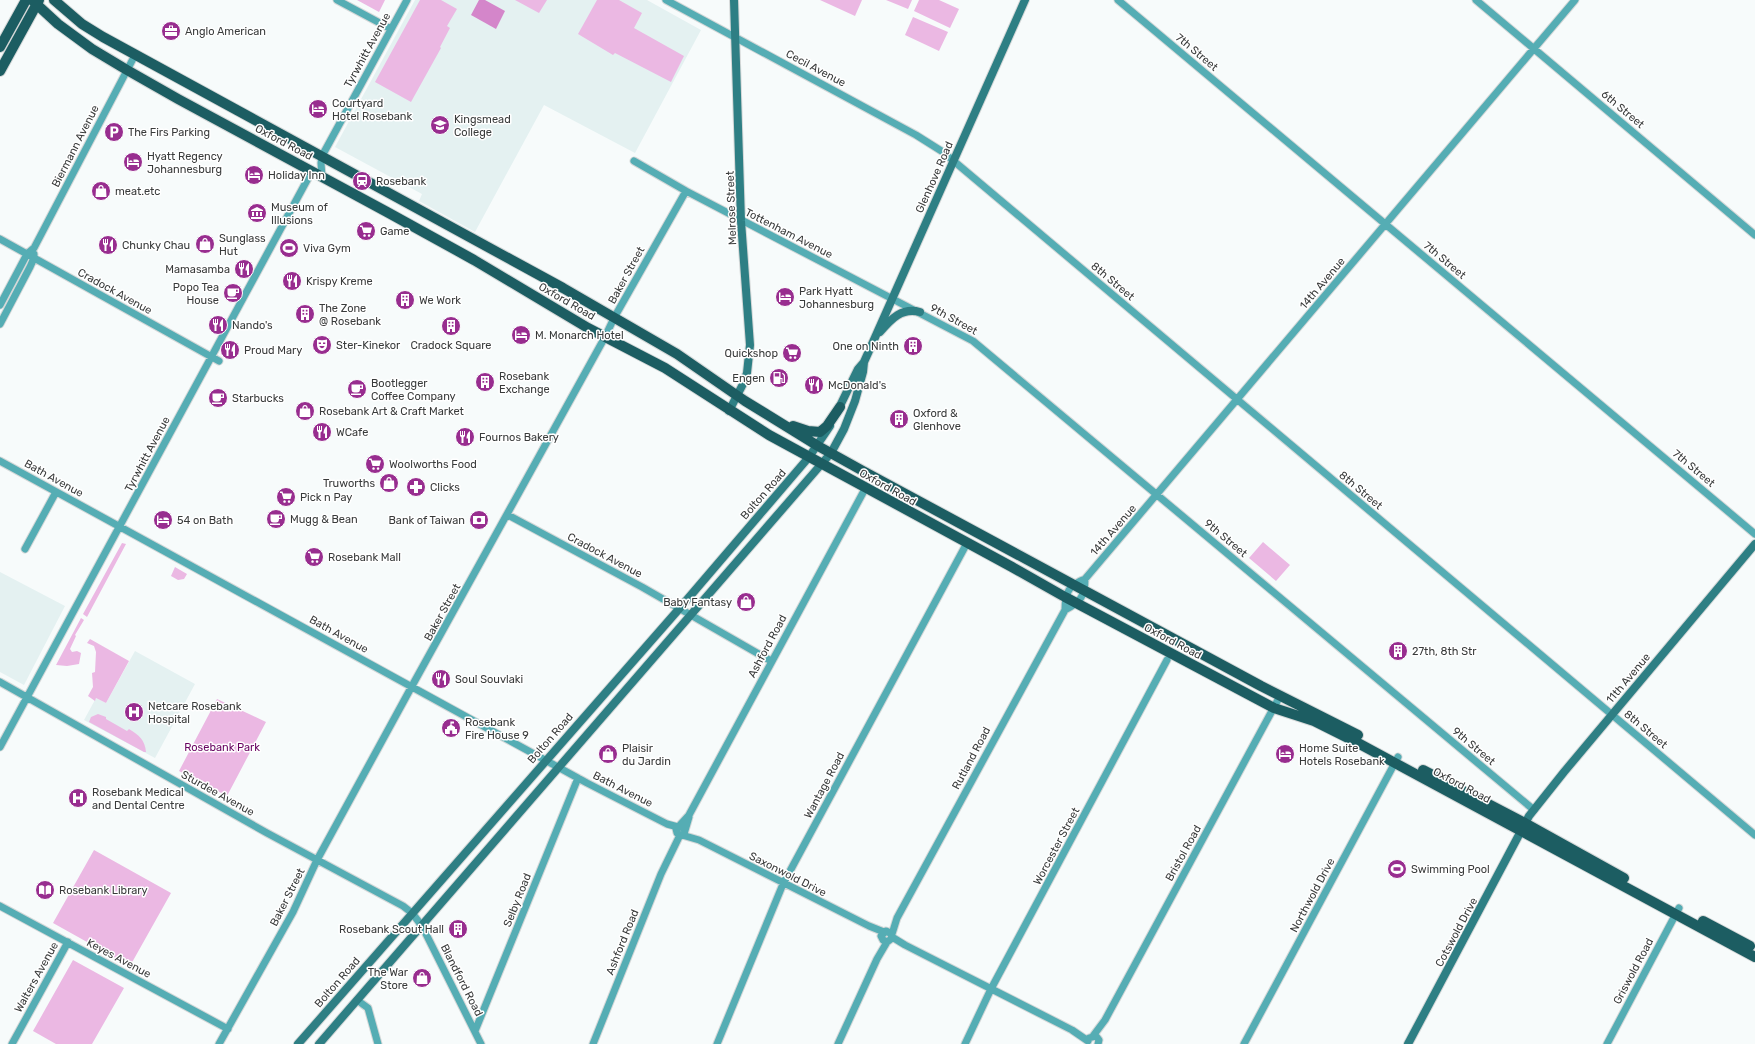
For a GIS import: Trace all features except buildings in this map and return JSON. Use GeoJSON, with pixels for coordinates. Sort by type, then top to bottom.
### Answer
{"type":"FeatureCollection","features":[{"type":"Feature","properties":{"kind":"main road"},"geometry":{"type":"LineString","coordinates":[[0,47],[26,0]]}},
{"type":"Feature","properties":{"kind":"main road","name":"Oxford Road"},"geometry":{"type":"LineString","coordinates":[[54,0],[82,24],[135,55],[563,288],[678,354],[737,396],[818,446],[1280,696],[1338,724],[1397,760]]}},
{"type":"Feature","properties":{"kind":"main road","name":"Melrose Street"},"geometry":{"type":"LineString","coordinates":[[729,411],[747,373],[750,356],[741,221],[734,0]]}},
{"type":"Feature","properties":{"kind":"main road","name":"Glenhove Road"},"geometry":{"type":"LineString","coordinates":[[831,453],[844,429],[855,401],[863,372],[864,362],[872,342],[893,299],[1025,0]]}},
{"type":"Feature","properties":{"kind":"main road"},"geometry":{"type":"LineString","coordinates":[[0,71],[36,1]]}},
{"type":"Feature","properties":{"kind":"main road","name":"Oxford Road"},"geometry":{"type":"LineString","coordinates":[[36,1],[58,24],[92,49],[127,70],[322,176],[606,337],[665,368],[729,411],[809,458],[823,464],[865,489],[967,543],[1170,655],[1274,708],[1314,721],[1397,760],[1524,827],[1677,911],[1755,957]]}},
{"type":"Feature","properties":{"kind":"main road"},"geometry":{"type":"LineString","coordinates":[[872,342],[886,324],[898,315],[907,311],[920,312]]}},
{"type":"Feature","properties":{"kind":"main road","name":"Glenhove Road"},"geometry":{"type":"LineString","coordinates":[[818,446],[840,407],[858,369],[864,362]]}},
{"type":"Feature","properties":{"kind":"main road"},"geometry":{"type":"LineString","coordinates":[[776,420],[808,431],[820,432],[827,426],[840,407]]}},
{"type":"Feature","properties":{"kind":"main road","name":"Bolton Road"},"geometry":{"type":"LineString","coordinates":[[298,1044],[546,759],[679,609],[818,446]]}},
{"type":"Feature","properties":{"kind":"main road"},"geometry":{"type":"LineString","coordinates":[[319,1044],[831,453]]}},
{"type":"Feature","properties":{"kind":"main road","name":"11th Avenue"},"geometry":{"type":"LineString","coordinates":[[1524,827],[1534,810],[1755,544]]}},
{"type":"Feature","properties":{"kind":"main road","name":"Cotswold Drive"},"geometry":{"type":"LineString","coordinates":[[1408,1044],[1524,827]]}},
{"type":"Feature","properties":{"kind":"main road","name":"Oxford Road"},"geometry":{"type":"LineString","coordinates":[[1677,911],[1755,949]]}},
{"type":"Feature","properties":{"kind":"street"},"geometry":{"type":"LineString","coordinates":[[337,0],[391,29]]}},
{"type":"Feature","properties":{"kind":"street","name":"Tyrwhitt Avenue"},"geometry":{"type":"LineString","coordinates":[[322,176],[322,156],[407,0]]}},
{"type":"Feature","properties":{"kind":"street","name":"Cecil Avenue"},"geometry":{"type":"LineString","coordinates":[[666,0],[916,134],[953,161]]}},
{"type":"Feature","properties":{"kind":"street","name":"6th Street"},"geometry":{"type":"LineString","coordinates":[[1476,0],[1755,235]]}},
{"type":"Feature","properties":{"kind":"street","name":"14th Avenue"},"geometry":{"type":"LineString","coordinates":[[1086,579],[1575,0]]}},
{"type":"Feature","properties":{"kind":"street","name":"7th Street"},"geometry":{"type":"LineString","coordinates":[[1120,1],[1755,534]]}},
{"type":"Feature","properties":{"kind":"street","name":"Biermann Avenue"},"geometry":{"type":"LineString","coordinates":[[0,305],[27,254],[34,248],[135,55]]}},
{"type":"Feature","properties":{"kind":"street","name":"Tottenham Avenue"},"geometry":{"type":"LineString","coordinates":[[634,161],[686,192],[893,299]]}},
{"type":"Feature","properties":{"kind":"street","name":"8th Street"},"geometry":{"type":"LineString","coordinates":[[953,161],[1755,835]]}},
{"type":"Feature","properties":{"kind":"street","name":"Tyrwhitt Avenue"},"geometry":{"type":"LineString","coordinates":[[0,747],[312,171]]}},
{"type":"Feature","properties":{"kind":"street","name":"Baker Street"},"geometry":{"type":"LineString","coordinates":[[219,1044],[293,912],[318,860],[412,686],[606,337],[614,318],[686,192]]}},
{"type":"Feature","properties":{"kind":"street","name":"Cradock Avenue"},"geometry":{"type":"LineString","coordinates":[[0,239],[219,361]]}},
{"type":"Feature","properties":{"kind":"street","name":"Biermann Avenue"},"geometry":{"type":"LineString","coordinates":[[0,324],[34,258],[34,248]]}},
{"type":"Feature","properties":{"kind":"street","name":"9th Street"},"geometry":{"type":"LineString","coordinates":[[893,299],[973,341],[1534,810]]}},
{"type":"Feature","properties":{"kind":"street","name":"Bath Avenue"},"geometry":{"type":"LineString","coordinates":[[0,462],[559,766],[578,778],[680,831]]}},
{"type":"Feature","properties":{"kind":"street","name":"Ashford Road"},"geometry":{"type":"LineString","coordinates":[[594,1044],[680,831],[690,818],[689,814],[865,489]]}},
{"type":"Feature","properties":{"kind":"street"},"geometry":{"type":"LineString","coordinates":[[25,549],[56,492]]}},
{"type":"Feature","properties":{"kind":"street","name":"Cradock Avenue"},"geometry":{"type":"LineString","coordinates":[[508,515],[771,661]]}},
{"type":"Feature","properties":{"kind":"street","name":"Wantage Road"},"geometry":{"type":"LineString","coordinates":[[717,1044],[783,884],[967,543]]}},
{"type":"Feature","properties":{"kind":"street"},"geometry":{"type":"LineString","coordinates":[[1086,579],[1085,591],[1077,604],[1065,610],[1065,597],[1074,584],[1086,579]]}},
{"type":"Feature","properties":{"kind":"street","name":"Rutland Road"},"geometry":{"type":"LineString","coordinates":[[838,1044],[887,936],[1065,610]]}},
{"type":"Feature","properties":{"kind":"street"},"geometry":{"type":"LineString","coordinates":[[1170,655],[1172,638]]}},
{"type":"Feature","properties":{"kind":"street"},"geometry":{"type":"LineString","coordinates":[[1170,655],[1183,644]]}},
{"type":"Feature","properties":{"kind":"street","name":"Worcester Street"},"geometry":{"type":"LineString","coordinates":[[965,1044],[991,989],[1170,655]]}},
{"type":"Feature","properties":{"kind":"street","name":"Sturdee Avenue"},"geometry":{"type":"LineString","coordinates":[[0,682],[403,906],[412,913],[422,926]]}},
{"type":"Feature","properties":{"kind":"street","name":"Bristol Road"},"geometry":{"type":"LineString","coordinates":[[1093,1041],[1104,1027],[1105,1020],[1280,696]]}},
{"type":"Feature","properties":{"kind":"street","name":"Northwold Drive"},"geometry":{"type":"LineString","coordinates":[[1244,1044],[1397,760]]}},
{"type":"Feature","properties":{"kind":"street","name":"Selby Road"},"geometry":{"type":"LineString","coordinates":[[475,1031],[578,778]]}},
{"type":"Feature","properties":{"kind":"street","name":"Saxonwold Drive"},"geometry":{"type":"LineString","coordinates":[[680,831],[1072,1030],[1079,1031],[1093,1041]]}},
{"type":"Feature","properties":{"kind":"street","name":"Keyes Avenue"},"geometry":{"type":"LineString","coordinates":[[0,906],[228,1029]]}},
{"type":"Feature","properties":{"kind":"street","name":"Griswold Road"},"geometry":{"type":"LineString","coordinates":[[1606,1044],[1677,911]]}},
{"type":"Feature","properties":{"kind":"street","name":"Blandford Road"},"geometry":{"type":"LineString","coordinates":[[422,926],[481,1044]]}},
{"type":"Feature","properties":{"kind":"street","name":"Walters Avenue"},"geometry":{"type":"LineString","coordinates":[[12,1044],[68,942]]}},
{"type":"Feature","properties":{"kind":"street"},"geometry":{"type":"LineString","coordinates":[[357,1000],[368,1008],[378,1044]]}},
{"type":"Feature","properties":{"kind":"shaded area","name":"Kingsmead College"},"geometry":{"type":"Polygon","coordinates":[[[415,0],[647,0],[701,30],[635,153],[544,105],[475,232],[419,201],[422,194],[335,147],[415,0]]]}},
{"type":"Feature","properties":{"kind":"shaded area"},"geometry":{"type":"Polygon","coordinates":[[[479,0],[485,0],[505,11],[496,29],[471,15],[479,0]]]}},
{"type":"Feature","properties":{"kind":"shaded area"},"geometry":{"type":"Polygon","coordinates":[[[0,572],[65,606],[24,685],[0,672],[0,572]]]}},
{"type":"Feature","properties":{"kind":"shaded area","name":"Netcare Rosebank Hospital"},"geometry":{"type":"Polygon","coordinates":[[[135,651],[195,684],[155,758],[84,720],[96,698],[106,703],[135,651]]]}},
{"type":"Feature","properties":{"kind":"green space"},"geometry":{"type":"Polygon","coordinates":[[[357,0],[385,0],[379,12],[357,0]]]}},
{"type":"Feature","properties":{"kind":"green space"},"geometry":{"type":"Polygon","coordinates":[[[420,0],[441,0],[457,9],[447,26],[450,28],[440,47],[441,48],[411,102],[375,82],[420,0]]]}},
{"type":"Feature","properties":{"kind":"green space"},"geometry":{"type":"Polygon","coordinates":[[[515,0],[547,0],[539,13],[515,0]]]}},
{"type":"Feature","properties":{"kind":"green space"},"geometry":{"type":"Polygon","coordinates":[[[597,0],[619,0],[642,13],[634,28],[684,56],[671,82],[615,53],[613,55],[578,34],[597,0]]]}},
{"type":"Feature","properties":{"kind":"green space"},"geometry":{"type":"Polygon","coordinates":[[[820,0],[862,0],[855,16],[820,0]]]}},
{"type":"Feature","properties":{"kind":"green space"},"geometry":{"type":"Polygon","coordinates":[[[886,0],[912,0],[908,9],[886,0]]]}},
{"type":"Feature","properties":{"kind":"green space"},"geometry":{"type":"Polygon","coordinates":[[[919,0],[939,0],[959,9],[950,28],[914,11],[919,0]]]}},
{"type":"Feature","properties":{"kind":"green space"},"geometry":{"type":"Polygon","coordinates":[[[913,17],[948,32],[939,51],[905,35],[913,17]]]}},
{"type":"Feature","properties":{"kind":"green space"},"geometry":{"type":"Polygon","coordinates":[[[1263,542],[1290,565],[1276,581],[1249,558],[1263,542]]]}},
{"type":"Feature","properties":{"kind":"green space"},"geometry":{"type":"Polygon","coordinates":[[[122,543],[126,544],[87,617],[83,614],[122,543]]]}},
{"type":"Feature","properties":{"kind":"green space"},"geometry":{"type":"Polygon","coordinates":[[[175,567],[187,574],[184,579],[178,580],[171,576],[175,567]]]}},
{"type":"Feature","properties":{"kind":"green space"},"geometry":{"type":"Polygon","coordinates":[[[81,618],[84,620],[75,635],[76,636],[70,649],[72,652],[77,651],[81,653],[79,664],[67,666],[56,665],[81,618]]]}},
{"type":"Feature","properties":{"kind":"green space"},"geometry":{"type":"Polygon","coordinates":[[[90,639],[129,661],[106,703],[96,698],[95,701],[88,696],[93,687],[92,673],[95,672],[96,652],[94,646],[87,643],[90,639]]]}},
{"type":"Feature","properties":{"kind":"green space","name":"Rosebank Park"},"geometry":{"type":"Polygon","coordinates":[[[217,699],[266,722],[227,796],[179,771],[217,699]]]}},
{"type":"Feature","properties":{"kind":"green space"},"geometry":{"type":"Polygon","coordinates":[[[98,714],[106,717],[106,719],[127,731],[129,729],[136,733],[143,741],[146,752],[89,722],[91,717],[98,714]]]}},
{"type":"Feature","properties":{"kind":"green space"},"geometry":{"type":"Polygon","coordinates":[[[94,850],[171,893],[130,966],[53,923],[94,850]]]}},
{"type":"Feature","properties":{"kind":"green space"},"geometry":{"type":"Polygon","coordinates":[[[73,960],[124,988],[92,1044],[56,1044],[33,1031],[73,960]]]}},
{"type":"Feature","properties":{"kind":"place","name":"Anglo American"},"geometry":{"type":"Point","coordinates":[171,31]}},
{"type":"Feature","properties":{"kind":"place","name":"Courtyard Hotel Rosebank"},"geometry":{"type":"Point","coordinates":[318,109]}},
{"type":"Feature","properties":{"kind":"place","name":"Kingsmead College"},"geometry":{"type":"Point","coordinates":[440,125]}},
{"type":"Feature","properties":{"kind":"place","name":"The Firs Parking"},"geometry":{"type":"Point","coordinates":[114,132]}},
{"type":"Feature","properties":{"kind":"place","name":"Hyatt Regency Johannesburg"},"geometry":{"type":"Point","coordinates":[133,162]}},
{"type":"Feature","properties":{"kind":"place","name":"Holiday Inn"},"geometry":{"type":"Point","coordinates":[254,175]}},
{"type":"Feature","properties":{"kind":"place","name":"Rosebank"},"geometry":{"type":"Point","coordinates":[362,181]}},
{"type":"Feature","properties":{"kind":"place","name":"meat.etc"},"geometry":{"type":"Point","coordinates":[101,191]}},
{"type":"Feature","properties":{"kind":"place","name":"Museum of Illusions"},"geometry":{"type":"Point","coordinates":[257,213]}},
{"type":"Feature","properties":{"kind":"place","name":"Game"},"geometry":{"type":"Point","coordinates":[366,231]}},
{"type":"Feature","properties":{"kind":"place","name":"Sunglass Hut"},"geometry":{"type":"Point","coordinates":[205,244]}},
{"type":"Feature","properties":{"kind":"place","name":"Chunky Chau"},"geometry":{"type":"Point","coordinates":[108,245]}},
{"type":"Feature","properties":{"kind":"place","name":"Viva Gym"},"geometry":{"type":"Point","coordinates":[289,248]}},
{"type":"Feature","properties":{"kind":"place","name":"Mamasamba"},"geometry":{"type":"Point","coordinates":[244,269]}},
{"type":"Feature","properties":{"kind":"place","name":"Krispy Kreme"},"geometry":{"type":"Point","coordinates":[292,281]}},
{"type":"Feature","properties":{"kind":"place","name":"Popo Tea House"},"geometry":{"type":"Point","coordinates":[233,293]}},
{"type":"Feature","properties":{"kind":"place","name":"Park Hyatt Johannesburg"},"geometry":{"type":"Point","coordinates":[785,297]}},
{"type":"Feature","properties":{"kind":"place","name":"We Work"},"geometry":{"type":"Point","coordinates":[405,300]}},
{"type":"Feature","properties":{"kind":"place","name":"The Zone @ Rosebank"},"geometry":{"type":"Point","coordinates":[305,314]}},
{"type":"Feature","properties":{"kind":"place","name":"Nando's"},"geometry":{"type":"Point","coordinates":[218,325]}},
{"type":"Feature","properties":{"kind":"place","name":"Cradock Square"},"geometry":{"type":"Point","coordinates":[451,326]}},
{"type":"Feature","properties":{"kind":"place","name":"M. Monarch Hotel"},"geometry":{"type":"Point","coordinates":[521,335]}},
{"type":"Feature","properties":{"kind":"place","name":"Ster-Kinekor"},"geometry":{"type":"Point","coordinates":[322,345]}},
{"type":"Feature","properties":{"kind":"place","name":"One on Ninth"},"geometry":{"type":"Point","coordinates":[913,346]}},
{"type":"Feature","properties":{"kind":"place","name":"Proud Mary"},"geometry":{"type":"Point","coordinates":[230,350]}},
{"type":"Feature","properties":{"kind":"place","name":"Quickshop"},"geometry":{"type":"Point","coordinates":[792,353]}},
{"type":"Feature","properties":{"kind":"place","name":"Engen"},"geometry":{"type":"Point","coordinates":[779,378]}},
{"type":"Feature","properties":{"kind":"place","name":"Rosebank Exchange"},"geometry":{"type":"Point","coordinates":[485,382]}},
{"type":"Feature","properties":{"kind":"place","name":"McDonald's"},"geometry":{"type":"Point","coordinates":[814,385]}},
{"type":"Feature","properties":{"kind":"place","name":"Bootlegger Coffee Company"},"geometry":{"type":"Point","coordinates":[357,389]}},
{"type":"Feature","properties":{"kind":"place","name":"Starbucks"},"geometry":{"type":"Point","coordinates":[218,398]}},
{"type":"Feature","properties":{"kind":"place","name":"Rosebank Art & Craft Market"},"geometry":{"type":"Point","coordinates":[305,411]}},
{"type":"Feature","properties":{"kind":"place","name":"Oxford & Glenhove"},"geometry":{"type":"Point","coordinates":[899,419]}},
{"type":"Feature","properties":{"kind":"place","name":"WCafe"},"geometry":{"type":"Point","coordinates":[322,432]}},
{"type":"Feature","properties":{"kind":"place","name":"Fournos Bakery"},"geometry":{"type":"Point","coordinates":[465,437]}},
{"type":"Feature","properties":{"kind":"place","name":"Woolworths Food"},"geometry":{"type":"Point","coordinates":[375,464]}},
{"type":"Feature","properties":{"kind":"place","name":"Truworths"},"geometry":{"type":"Point","coordinates":[389,483]}},
{"type":"Feature","properties":{"kind":"place","name":"Clicks"},"geometry":{"type":"Point","coordinates":[416,487]}},
{"type":"Feature","properties":{"kind":"place","name":"Pick n Pay"},"geometry":{"type":"Point","coordinates":[286,497]}},
{"type":"Feature","properties":{"kind":"place","name":"Mugg & Bean"},"geometry":{"type":"Point","coordinates":[276,519]}},
{"type":"Feature","properties":{"kind":"place","name":"54 on Bath"},"geometry":{"type":"Point","coordinates":[163,520]}},
{"type":"Feature","properties":{"kind":"place","name":"Bank of Taiwan"},"geometry":{"type":"Point","coordinates":[479,520]}},
{"type":"Feature","properties":{"kind":"place","name":"Rosebank Mall"},"geometry":{"type":"Point","coordinates":[314,557]}},
{"type":"Feature","properties":{"kind":"place","name":"Baby Fantasy"},"geometry":{"type":"Point","coordinates":[746,602]}},
{"type":"Feature","properties":{"kind":"place","name":"27th, 8th Str"},"geometry":{"type":"Point","coordinates":[1398,651]}},
{"type":"Feature","properties":{"kind":"place","name":"Soul Souvlaki"},"geometry":{"type":"Point","coordinates":[441,679]}},
{"type":"Feature","properties":{"kind":"place","name":"Netcare Rosebank Hospital"},"geometry":{"type":"Point","coordinates":[134,712]}},
{"type":"Feature","properties":{"kind":"place","name":"Rosebank Fire House 9"},"geometry":{"type":"Point","coordinates":[451,728]}},
{"type":"Feature","properties":{"kind":"place","name":"Plaisir du Jardin"},"geometry":{"type":"Point","coordinates":[608,754]}},
{"type":"Feature","properties":{"kind":"place","name":"Home Suite Hotels Rosebank"},"geometry":{"type":"Point","coordinates":[1285,754]}},
{"type":"Feature","properties":{"kind":"place","name":"Rosebank Medical and Dental Centre"},"geometry":{"type":"Point","coordinates":[78,798]}},
{"type":"Feature","properties":{"kind":"place","name":"Swimming Pool"},"geometry":{"type":"Point","coordinates":[1397,869]}},
{"type":"Feature","properties":{"kind":"place","name":"Rosebank Library"},"geometry":{"type":"Point","coordinates":[45,890]}},
{"type":"Feature","properties":{"kind":"place","name":"Rosebank Scout Hall"},"geometry":{"type":"Point","coordinates":[458,929]}},
{"type":"Feature","properties":{"kind":"place","name":"The War Store"},"geometry":{"type":"Point","coordinates":[422,978]}}]}
